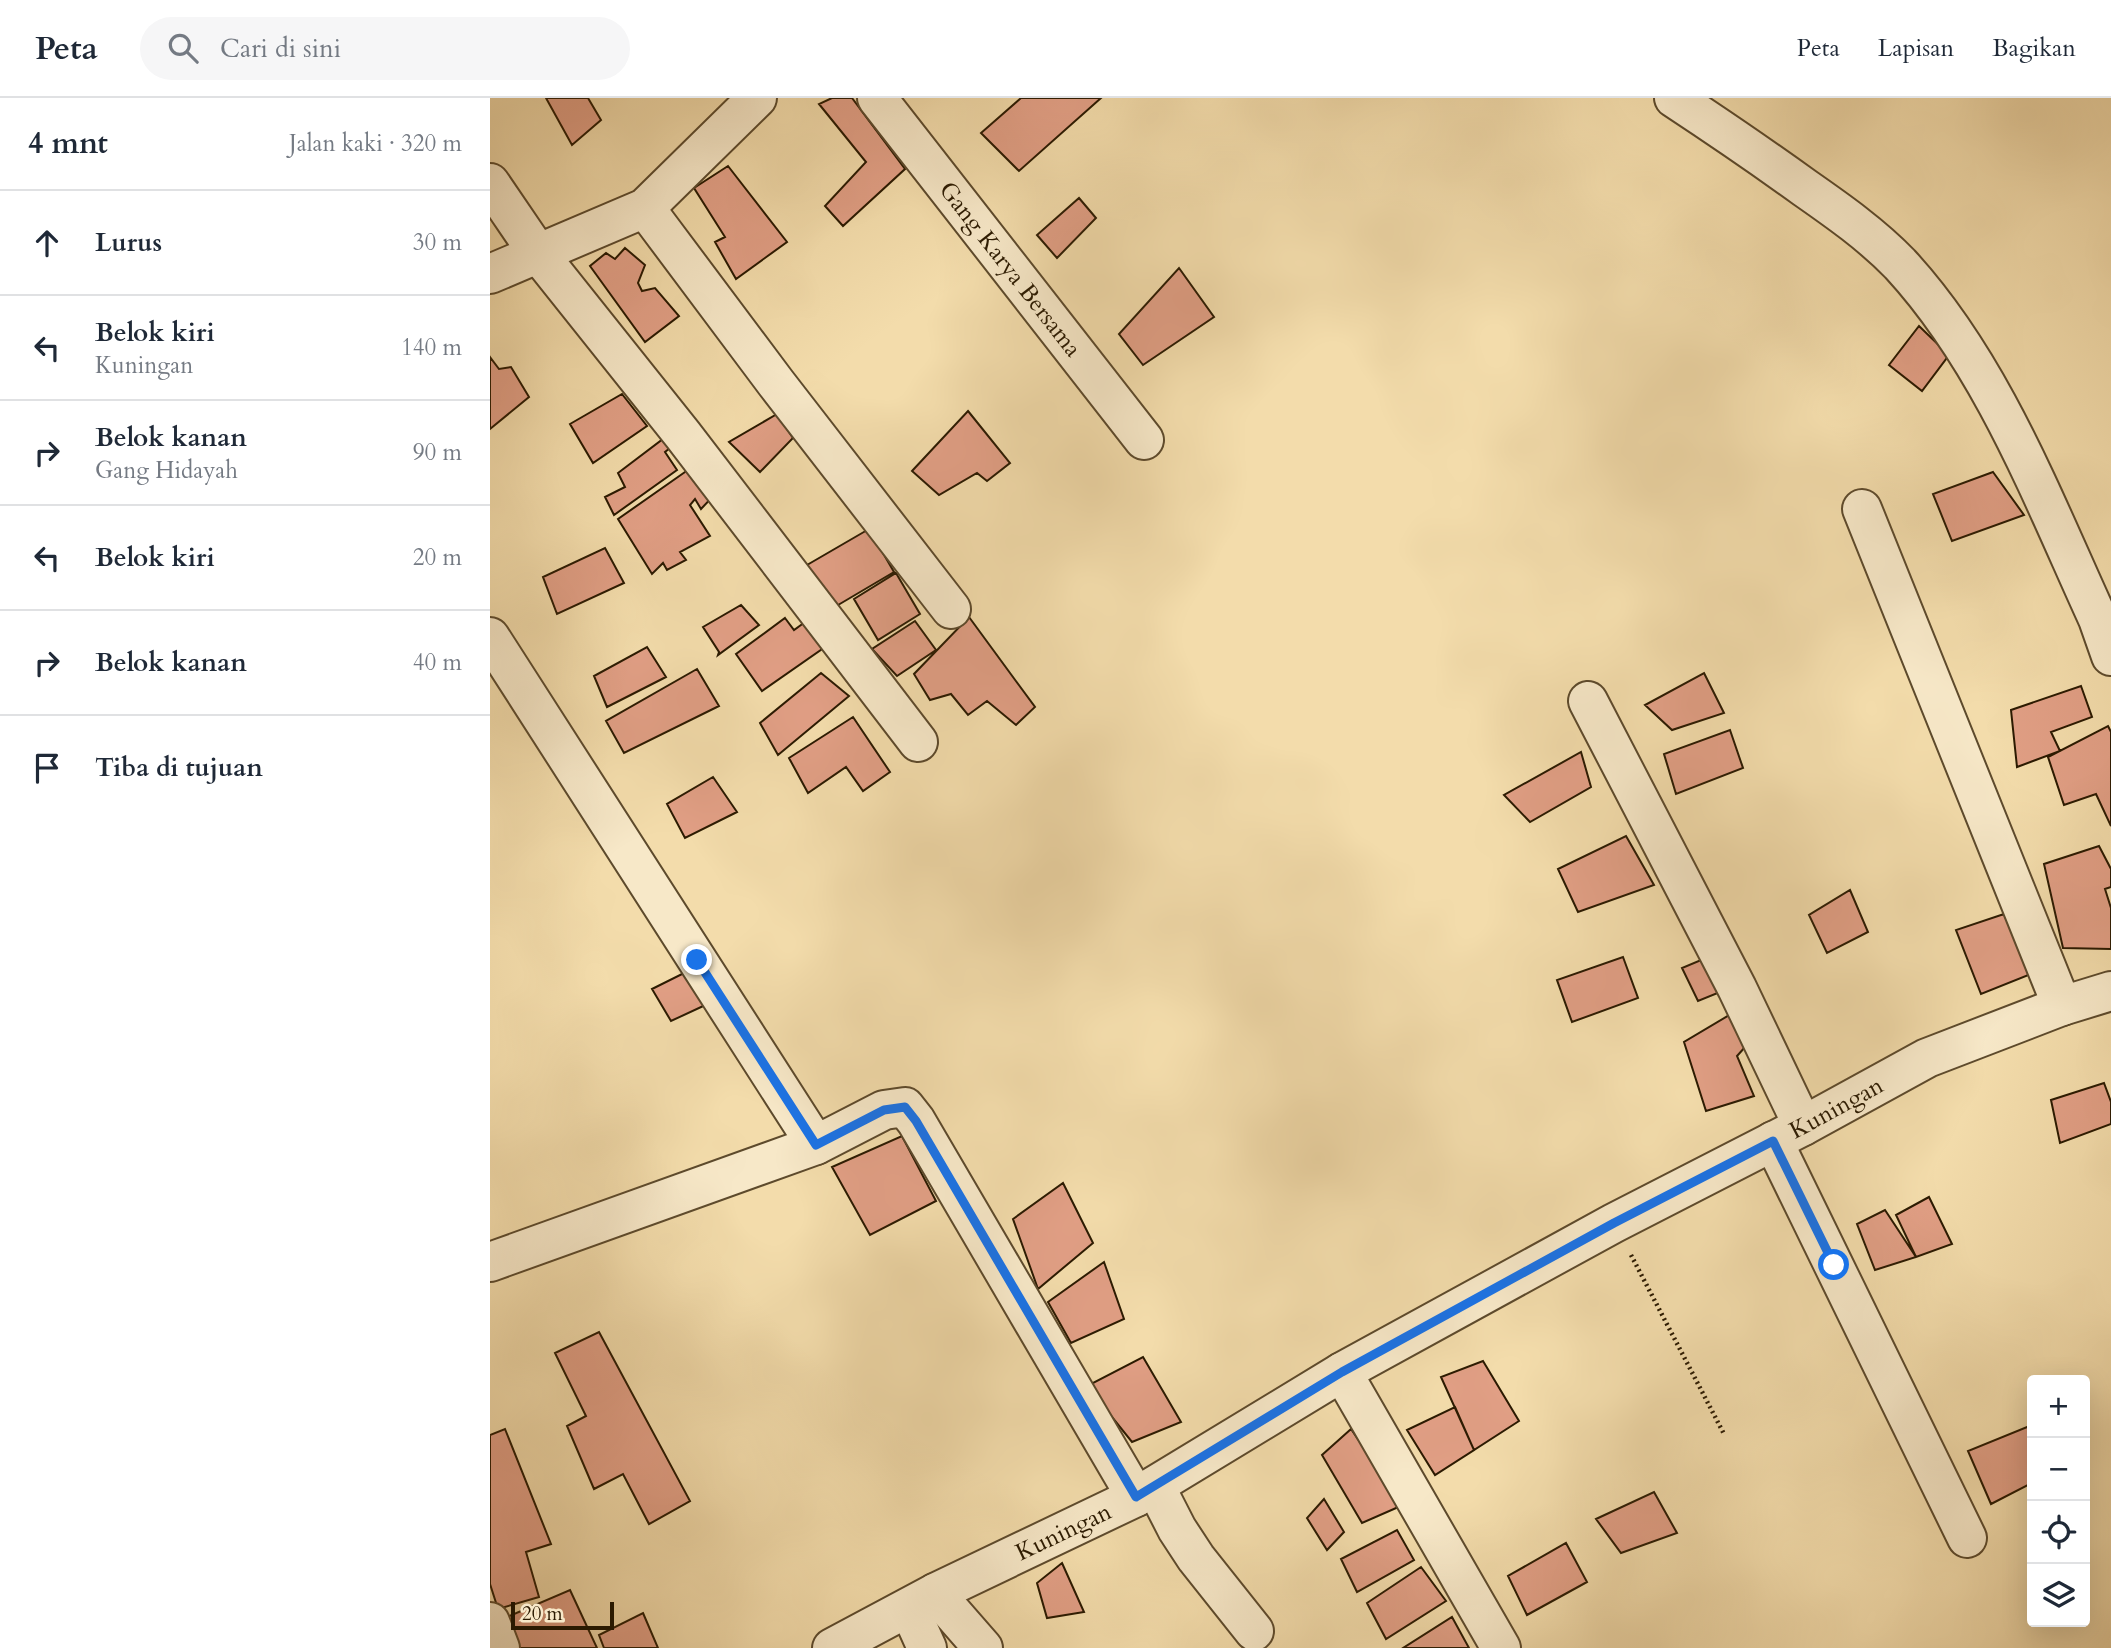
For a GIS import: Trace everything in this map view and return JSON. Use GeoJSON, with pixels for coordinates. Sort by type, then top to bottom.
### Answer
{"type":"FeatureCollection","features":[{"type":"Feature","properties":{"kind":"street"},"geometry":{"type":"LineString","coordinates":[[490,274],[645,208],[757,98]]}},
{"type":"Feature","properties":{"kind":"street","name":"Gang Karya Bersama"},"geometry":{"type":"LineString","coordinates":[[877,98],[1143,440]]}},
{"type":"Feature","properties":{"kind":"street"},"geometry":{"type":"LineString","coordinates":[[1674,98],[1846,217],[1898,262],[1928,296],[1956,334],[1995,400],[2098,619],[2111,656]]}},
{"type":"Feature","properties":{"kind":"street"},"geometry":{"type":"LineString","coordinates":[[490,183],[537,252],[683,435],[918,742]]}},
{"type":"Feature","properties":{"kind":"street"},"geometry":{"type":"LineString","coordinates":[[645,208],[951,609]]}},
{"type":"Feature","properties":{"kind":"street"},"geometry":{"type":"LineString","coordinates":[[1862,509],[2062,1006]]}},
{"type":"Feature","properties":{"kind":"street"},"geometry":{"type":"LineString","coordinates":[[490,636],[816,1145]]}},
{"type":"Feature","properties":{"kind":"street"},"geometry":{"type":"LineString","coordinates":[[1588,701],[1727,968],[1788,1134],[1968,1538]]}},
{"type":"Feature","properties":{"kind":"street","name":"Kuningan"},"geometry":{"type":"LineString","coordinates":[[832,1648],[1146,1491],[1342,1372],[1614,1223],[1788,1134],[1927,1058],[2062,1006],[2111,991]]}},
{"type":"Feature","properties":{"kind":"street"},"geometry":{"type":"LineString","coordinates":[[490,1262],[816,1145],[884,1110],[905,1107],[1146,1491],[1254,1631]]}},
{"type":"Feature","properties":{"kind":"street"},"geometry":{"type":"LineString","coordinates":[[1342,1372],[1501,1648]]}},
{"type":"Feature","properties":{"kind":"street"},"geometry":{"type":"LineString","coordinates":[[922,1601],[927,1648]]}},
{"type":"Feature","properties":{"kind":"street"},"geometry":{"type":"LineString","coordinates":[[922,1601],[983,1648]]}},
{"type":"Feature","properties":{"kind":"street"},"geometry":{"type":"LineString","coordinates":[[490,1622],[500,1648]]}},
{"type":"Feature","properties":{"kind":"path"},"geometry":{"type":"LineString","coordinates":[[1614,1223],[1724,1434]]}},
{"type":"Feature","properties":{"kind":"building"},"geometry":{"type":"Polygon","coordinates":[[[546,98],[588,98],[601,120],[572,145],[546,98]]]}},
{"type":"Feature","properties":{"kind":"building"},"geometry":{"type":"Polygon","coordinates":[[[832,98],[852,98],[905,169],[843,226],[825,206],[866,162],[819,104],[832,98]]]}},
{"type":"Feature","properties":{"kind":"building"},"geometry":{"type":"Polygon","coordinates":[[[1021,98],[1101,98],[1019,171],[981,133],[1021,98]]]}},
{"type":"Feature","properties":{"kind":"building"},"geometry":{"type":"Polygon","coordinates":[[[728,166],[787,242],[736,279],[715,242],[725,237],[694,188],[728,166]]]}},
{"type":"Feature","properties":{"kind":"building"},"geometry":{"type":"Polygon","coordinates":[[[1079,198],[1096,218],[1057,258],[1037,235],[1079,198]]]}},
{"type":"Feature","properties":{"kind":"building"},"geometry":{"type":"Polygon","coordinates":[[[625,248],[645,265],[638,283],[642,291],[655,288],[679,316],[645,342],[590,266],[606,253],[615,259],[625,248]]]}},
{"type":"Feature","properties":{"kind":"building"},"geometry":{"type":"Polygon","coordinates":[[[1179,268],[1214,317],[1143,365],[1119,334],[1179,268]]]}},
{"type":"Feature","properties":{"kind":"building"},"geometry":{"type":"Polygon","coordinates":[[[1919,326],[1949,355],[1922,391],[1889,365],[1919,326]]]}},
{"type":"Feature","properties":{"kind":"building"},"geometry":{"type":"Polygon","coordinates":[[[490,357],[499,369],[511,367],[529,397],[490,429],[490,357]]]}},
{"type":"Feature","properties":{"kind":"building"},"geometry":{"type":"Polygon","coordinates":[[[622,394],[647,426],[593,463],[570,424],[622,394]]]}},
{"type":"Feature","properties":{"kind":"building"},"geometry":{"type":"Polygon","coordinates":[[[968,411],[1010,463],[987,481],[977,473],[939,495],[912,471],[968,411]]]}},
{"type":"Feature","properties":{"kind":"building"},"geometry":{"type":"Polygon","coordinates":[[[777,414],[793,438],[760,472],[729,442],[777,414]]]}},
{"type":"Feature","properties":{"kind":"building"},"geometry":{"type":"Polygon","coordinates":[[[663,439],[670,448],[665,452],[677,470],[614,515],[605,497],[625,487],[618,473],[663,439]]]}},
{"type":"Feature","properties":{"kind":"building"},"geometry":{"type":"Polygon","coordinates":[[[695,465],[718,491],[701,509],[695,499],[690,505],[710,536],[680,552],[686,560],[667,570],[663,563],[652,574],[618,519],[695,465]]]}},
{"type":"Feature","properties":{"kind":"building"},"geometry":{"type":"Polygon","coordinates":[[[1993,472],[2024,515],[1952,541],[1933,494],[1993,472]]]}},
{"type":"Feature","properties":{"kind":"building"},"geometry":{"type":"Polygon","coordinates":[[[869,529],[894,572],[833,608],[807,565],[869,529]]]}},
{"type":"Feature","properties":{"kind":"building"},"geometry":{"type":"Polygon","coordinates":[[[605,548],[624,583],[557,614],[543,577],[605,548]]]}},
{"type":"Feature","properties":{"kind":"building"},"geometry":{"type":"Polygon","coordinates":[[[896,573],[920,614],[878,640],[854,599],[896,573]]]}},
{"type":"Feature","properties":{"kind":"building"},"geometry":{"type":"Polygon","coordinates":[[[741,605],[759,625],[718,655],[719,652],[703,627],[741,605]]]}},
{"type":"Feature","properties":{"kind":"building"},"geometry":{"type":"Polygon","coordinates":[[[969,617],[1035,707],[1016,725],[987,701],[968,715],[951,694],[930,700],[914,674],[969,617]]]}},
{"type":"Feature","properties":{"kind":"building"},"geometry":{"type":"Polygon","coordinates":[[[785,618],[794,630],[805,622],[825,647],[762,691],[736,654],[785,618]]]}},
{"type":"Feature","properties":{"kind":"building"},"geometry":{"type":"Polygon","coordinates":[[[915,621],[936,650],[897,676],[872,649],[915,621]]]}},
{"type":"Feature","properties":{"kind":"building"},"geometry":{"type":"Polygon","coordinates":[[[647,647],[666,677],[607,707],[594,676],[647,647]]]}},
{"type":"Feature","properties":{"kind":"building"},"geometry":{"type":"Polygon","coordinates":[[[697,669],[719,706],[624,753],[606,721],[697,669]]]}},
{"type":"Feature","properties":{"kind":"building"},"geometry":{"type":"Polygon","coordinates":[[[821,673],[849,696],[778,755],[760,723],[821,673]]]}},
{"type":"Feature","properties":{"kind":"building"},"geometry":{"type":"Polygon","coordinates":[[[1704,673],[1724,713],[1672,730],[1645,705],[1704,673]]]}},
{"type":"Feature","properties":{"kind":"building"},"geometry":{"type":"Polygon","coordinates":[[[2081,686],[2092,717],[2051,732],[2060,751],[2017,767],[2011,710],[2081,686]]]}},
{"type":"Feature","properties":{"kind":"building"},"geometry":{"type":"Polygon","coordinates":[[[853,717],[890,772],[863,791],[846,767],[808,793],[789,758],[853,717]]]}},
{"type":"Feature","properties":{"kind":"building"},"geometry":{"type":"Polygon","coordinates":[[[2108,726],[2111,732],[2111,826],[2096,794],[2064,805],[2048,757],[2108,726]]]}},
{"type":"Feature","properties":{"kind":"building"},"geometry":{"type":"Polygon","coordinates":[[[1730,730],[1743,768],[1676,794],[1664,754],[1730,730]]]}},
{"type":"Feature","properties":{"kind":"building"},"geometry":{"type":"Polygon","coordinates":[[[1581,752],[1591,787],[1530,822],[1504,795],[1581,752]]]}},
{"type":"Feature","properties":{"kind":"building"},"geometry":{"type":"Polygon","coordinates":[[[713,777],[737,812],[685,838],[667,804],[713,777]]]}},
{"type":"Feature","properties":{"kind":"building"},"geometry":{"type":"Polygon","coordinates":[[[1626,836],[1654,885],[1578,912],[1558,869],[1626,836]]]}},
{"type":"Feature","properties":{"kind":"building"},"geometry":{"type":"Polygon","coordinates":[[[2099,846],[2111,869],[2111,887],[2105,889],[2111,908],[2111,949],[2063,948],[2044,864],[2099,846]]]}},
{"type":"Feature","properties":{"kind":"building"},"geometry":{"type":"Polygon","coordinates":[[[1850,890],[1868,932],[1827,953],[1809,915],[1850,890]]]}},
{"type":"Feature","properties":{"kind":"building"},"geometry":{"type":"Polygon","coordinates":[[[2004,914],[2031,974],[1981,994],[1956,930],[2004,914]]]}},
{"type":"Feature","properties":{"kind":"building"},"geometry":{"type":"Polygon","coordinates":[[[1713,955],[1730,988],[1698,1001],[1682,968],[1713,955]]]}},
{"type":"Feature","properties":{"kind":"building"},"geometry":{"type":"Polygon","coordinates":[[[1623,957],[1638,998],[1572,1022],[1557,980],[1623,957]]]}},
{"type":"Feature","properties":{"kind":"building"},"geometry":{"type":"Polygon","coordinates":[[[690,970],[714,1001],[671,1021],[652,989],[690,970]]]}},
{"type":"Feature","properties":{"kind":"building"},"geometry":{"type":"Polygon","coordinates":[[[1731,1014],[1746,1046],[1737,1056],[1754,1096],[1706,1111],[1684,1042],[1731,1014]]]}},
{"type":"Feature","properties":{"kind":"building"},"geometry":{"type":"Polygon","coordinates":[[[2104,1083],[2111,1102],[2111,1124],[2060,1143],[2051,1100],[2104,1083]]]}},
{"type":"Feature","properties":{"kind":"building"},"geometry":{"type":"Polygon","coordinates":[[[902,1136],[936,1201],[870,1235],[832,1167],[902,1136]]]}},
{"type":"Feature","properties":{"kind":"building"},"geometry":{"type":"Polygon","coordinates":[[[1063,1183],[1093,1243],[1038,1289],[1013,1219],[1063,1183]]]}},
{"type":"Feature","properties":{"kind":"building"},"geometry":{"type":"Polygon","coordinates":[[[1929,1197],[1952,1244],[1916,1257],[1896,1215],[1929,1197]]]}},
{"type":"Feature","properties":{"kind":"building"},"geometry":{"type":"Polygon","coordinates":[[[1885,1210],[1916,1257],[1875,1270],[1857,1224],[1885,1210]]]}},
{"type":"Feature","properties":{"kind":"building"},"geometry":{"type":"Polygon","coordinates":[[[1104,1262],[1124,1319],[1071,1343],[1048,1302],[1104,1262]]]}},
{"type":"Feature","properties":{"kind":"building"},"geometry":{"type":"Polygon","coordinates":[[[599,1332],[690,1501],[649,1524],[623,1474],[594,1489],[567,1426],[586,1416],[555,1353],[599,1332]]]}},
{"type":"Feature","properties":{"kind":"building"},"geometry":{"type":"Polygon","coordinates":[[[1143,1357],[1181,1422],[1132,1442],[1087,1386],[1143,1357]]]}},
{"type":"Feature","properties":{"kind":"building"},"geometry":{"type":"Polygon","coordinates":[[[1483,1361],[1519,1421],[1474,1450],[1441,1377],[1483,1361]]]}},
{"type":"Feature","properties":{"kind":"building"},"geometry":{"type":"Polygon","coordinates":[[[1455,1407],[1474,1450],[1435,1475],[1407,1430],[1455,1407]]]}},
{"type":"Feature","properties":{"kind":"building"},"geometry":{"type":"Polygon","coordinates":[[[2027,1427],[2027,1486],[1991,1504],[1968,1451],[2027,1427]]]}},
{"type":"Feature","properties":{"kind":"building"},"geometry":{"type":"Polygon","coordinates":[[[505,1429],[551,1544],[526,1552],[539,1597],[498,1609],[490,1584],[490,1435],[505,1429]]]}},
{"type":"Feature","properties":{"kind":"building"},"geometry":{"type":"Polygon","coordinates":[[[1351,1429],[1403,1505],[1362,1523],[1322,1455],[1351,1429]]]}},
{"type":"Feature","properties":{"kind":"building"},"geometry":{"type":"Polygon","coordinates":[[[1654,1492],[1677,1533],[1621,1553],[1596,1519],[1654,1492]]]}},
{"type":"Feature","properties":{"kind":"building"},"geometry":{"type":"Polygon","coordinates":[[[1324,1499],[1344,1532],[1327,1550],[1307,1518],[1324,1499]]]}},
{"type":"Feature","properties":{"kind":"building"},"geometry":{"type":"Polygon","coordinates":[[[1397,1530],[1414,1560],[1357,1592],[1341,1559],[1397,1530]]]}},
{"type":"Feature","properties":{"kind":"building"},"geometry":{"type":"Polygon","coordinates":[[[1566,1543],[1587,1582],[1527,1615],[1508,1576],[1566,1543]]]}},
{"type":"Feature","properties":{"kind":"building"},"geometry":{"type":"Polygon","coordinates":[[[1062,1563],[1084,1612],[1047,1618],[1037,1583],[1062,1563]]]}},
{"type":"Feature","properties":{"kind":"building"},"geometry":{"type":"Polygon","coordinates":[[[1421,1567],[1446,1601],[1386,1639],[1367,1603],[1421,1567]]]}},
{"type":"Feature","properties":{"kind":"building"},"geometry":{"type":"Polygon","coordinates":[[[570,1590],[597,1648],[518,1648],[505,1618],[570,1590]]]}},
{"type":"Feature","properties":{"kind":"building"},"geometry":{"type":"Polygon","coordinates":[[[643,1613],[658,1648],[604,1648],[599,1635],[643,1613]]]}},
{"type":"Feature","properties":{"kind":"building"},"geometry":{"type":"Polygon","coordinates":[[[1452,1617],[1469,1648],[1403,1648],[1452,1617]]]}},
{"type":"Feature","properties":{"kind":"route"},"geometry":{"type":"LineString","coordinates":[[697,960],[816,1145],[884,1110],[905,1107],[916,1121],[1136,1497],[1342,1372],[1614,1223],[1773,1141],[1834,1265]]}}]}
